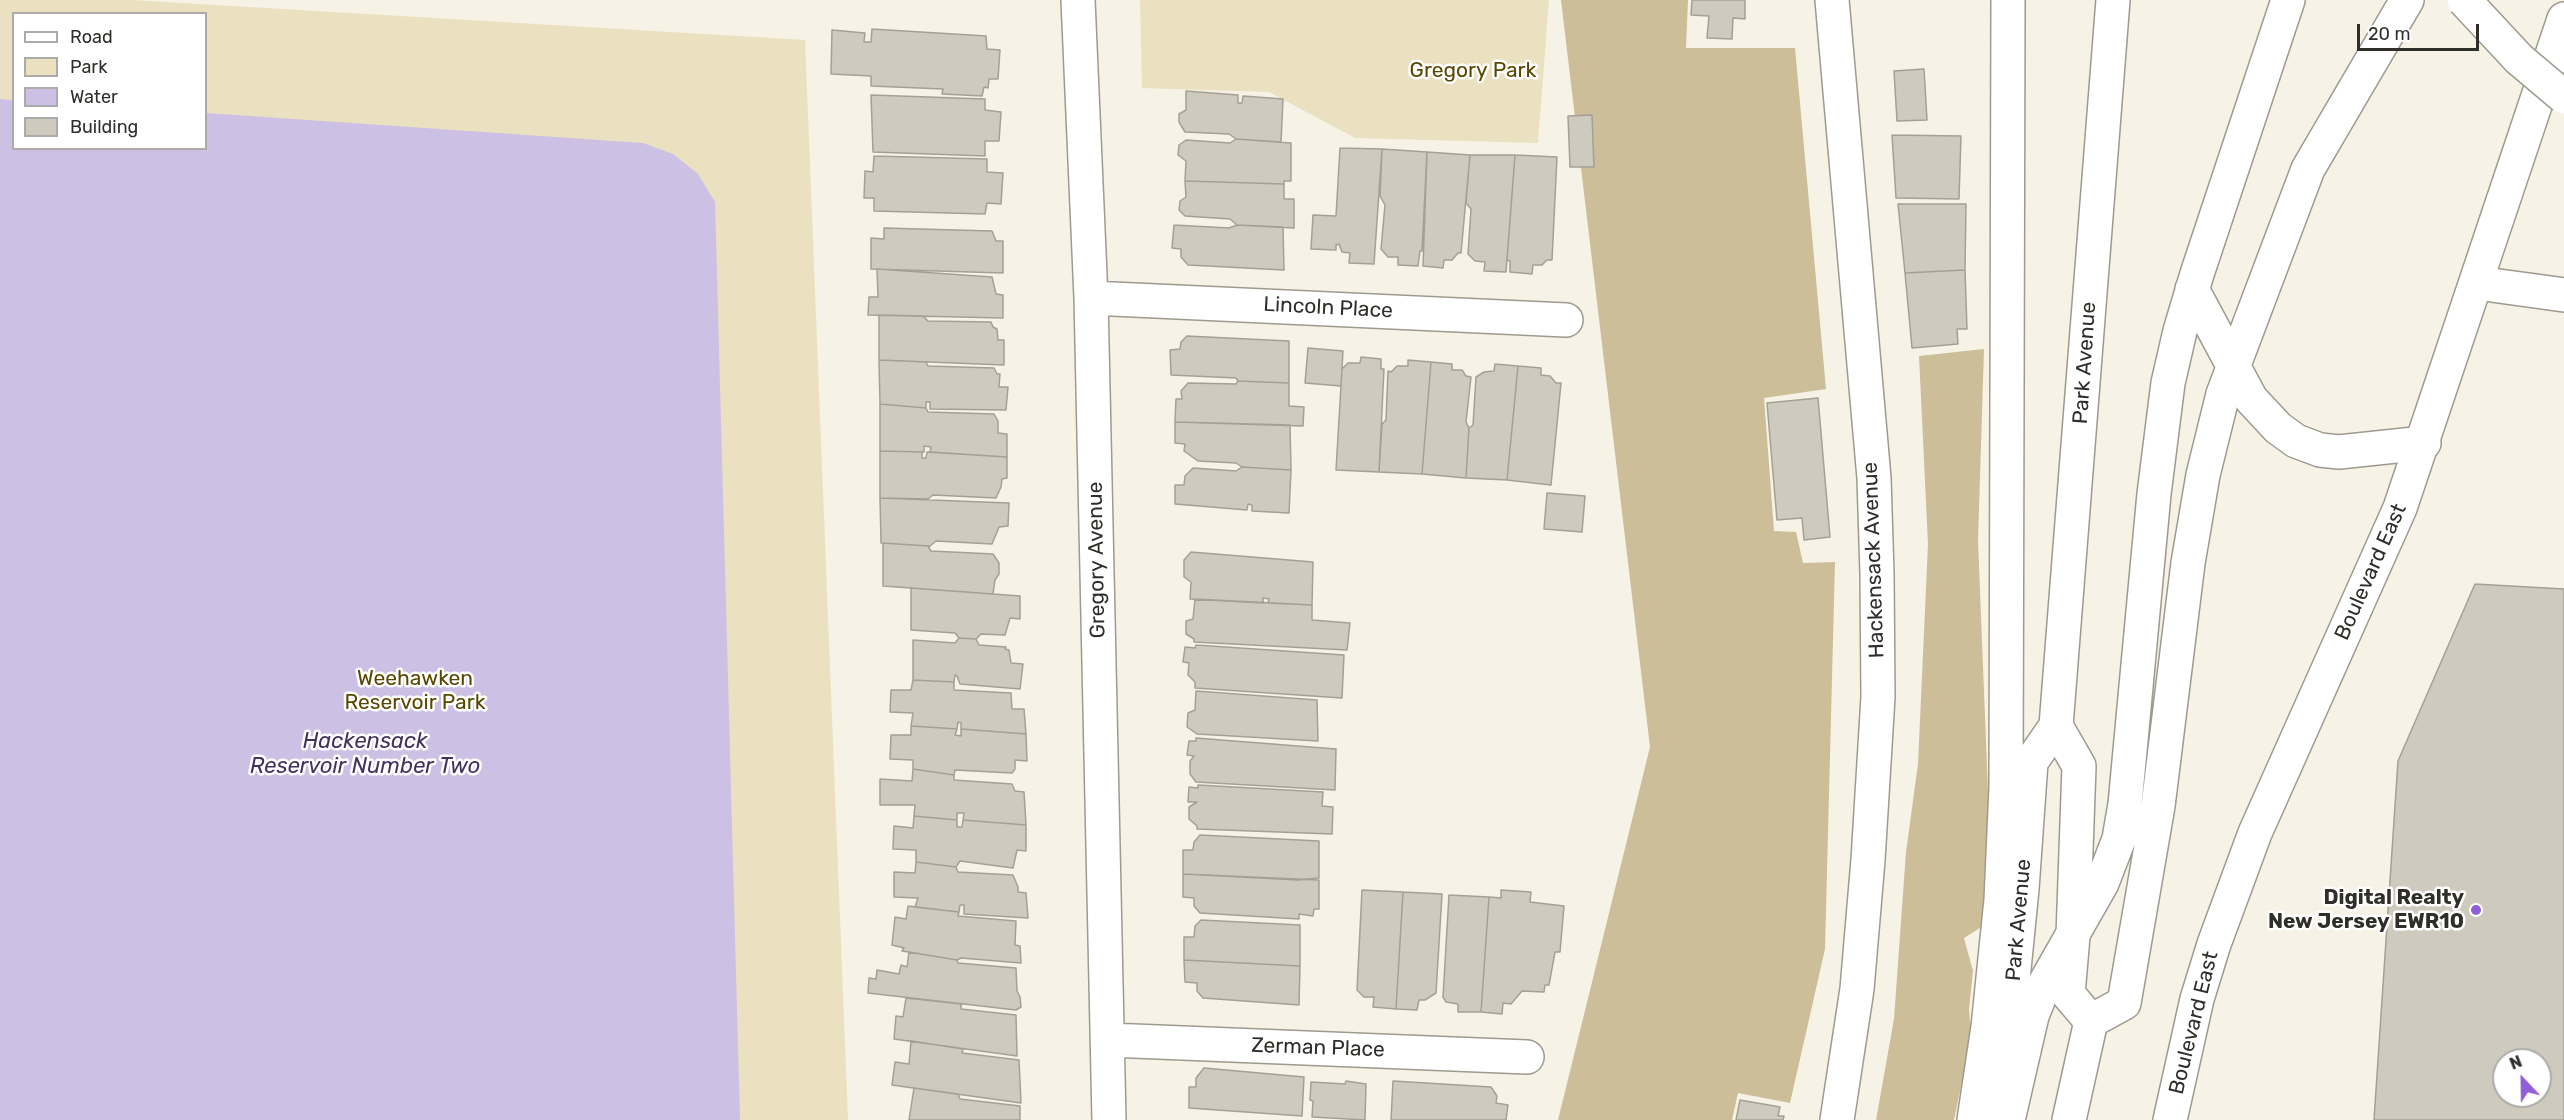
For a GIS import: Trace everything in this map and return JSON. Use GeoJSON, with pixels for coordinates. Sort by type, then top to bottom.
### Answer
{"type":"FeatureCollection","features":[{"type":"Feature","properties":{"kind":"main road","name":"Gregory Avenue"},"geometry":{"type":"LineString","coordinates":[[1078,0],[1091,298],[1109,1120]]}},
{"type":"Feature","properties":{"kind":"main road","name":"Hackensack Avenue"},"geometry":{"type":"LineString","coordinates":[[1832,0],[1874,478],[1878,596],[1878,697],[1866,883],[1857,989],[1837,1120]]}},
{"type":"Feature","properties":{"kind":"main road"},"geometry":{"type":"LineString","coordinates":[[1974,1120],[1988,1027],[2001,900],[2006,787],[2008,0]]}},
{"type":"Feature","properties":{"kind":"main road","name":"Park Avenue"},"geometry":{"type":"LineString","coordinates":[[1990,1120],[2010,1007],[2031,762],[2056,726],[2113,0]]}},
{"type":"Feature","properties":{"kind":"main road"},"geometry":{"type":"LineString","coordinates":[[2008,1120],[2032,1016],[2045,983],[2073,936],[2113,857],[2125,804],[2160,438],[2168,383],[2192,289],[2288,0]]}},
{"type":"Feature","properties":{"kind":"main road"},"geometry":{"type":"LineString","coordinates":[[2069,1120],[2091,1021],[2124,1003],[2158,806],[2177,642],[2203,475],[2223,394],[2308,169],[2407,0]]}},
{"type":"Feature","properties":{"kind":"main road"},"geometry":{"type":"LineString","coordinates":[[2464,0],[2519,58],[2564,98]]}},
{"type":"Feature","properties":{"kind":"main road","name":"Boulevard East"},"geometry":{"type":"LineString","coordinates":[[2170,1120],[2196,999],[2233,891],[2255,833],[2400,508],[2424,443],[2564,19]]}},
{"type":"Feature","properties":{"kind":"main road"},"geometry":{"type":"LineString","coordinates":[[2477,283],[2564,294]]}},
{"type":"Feature","properties":{"kind":"main road"},"geometry":{"type":"LineString","coordinates":[[2192,289],[2251,399],[2278,428],[2296,441],[2320,450],[2338,452],[2424,443]]}},
{"type":"Feature","properties":{"kind":"main road","name":"Lincoln Place"},"geometry":{"type":"LineString","coordinates":[[1091,298],[1566,320]]}},
{"type":"Feature","properties":{"kind":"main road"},"geometry":{"type":"LineString","coordinates":[[2056,726],[2079,766],[2073,936],[2068,994],[2091,1021]]}},
{"type":"Feature","properties":{"kind":"main road","name":"Zerman Place"},"geometry":{"type":"LineString","coordinates":[[1109,1040],[1527,1057]]}},
{"type":"Feature","properties":{"kind":"green space","name":"Hackensack Reservoir Number Two"},"geometry":{"type":"Polygon","coordinates":[[[0,0],[131,0],[805,40],[848,1120],[0,1120],[0,0]]]}},
{"type":"Feature","properties":{"kind":"green space","name":"Gregory Park"},"geometry":{"type":"Polygon","coordinates":[[[1140,0],[1549,0],[1538,143],[1355,138],[1269,92],[1142,88],[1140,0]]]}},
{"type":"Feature","properties":{"kind":"shaded area"},"geometry":{"type":"Polygon","coordinates":[[[1561,0],[1688,0],[1686,48],[1795,48],[1826,389],[1764,398],[1774,531],[1796,532],[1803,563],[1835,562],[1825,949],[1790,1103],[1738,1093],[1732,1120],[1558,1120],[1650,747],[1561,0]]]}},
{"type":"Feature","properties":{"kind":"shaded area"},"geometry":{"type":"Polygon","coordinates":[[[1984,349],[1978,541],[1990,842],[1983,926],[1964,938],[1973,971],[1969,1009],[1971,1037],[1954,1120],[1876,1120],[1894,1019],[1906,852],[1918,764],[1928,544],[1919,356],[1984,349]]]}},
{"type":"Feature","properties":{"kind":"water","name":"Hackensack Reservoir Number Two"},"geometry":{"type":"Polygon","coordinates":[[[0,99],[12,100],[12,150],[207,150],[207,113],[643,143],[673,154],[698,174],[715,202],[740,1120],[0,1120],[0,99]]]}},
{"type":"Feature","properties":{"kind":"building"},"geometry":{"type":"Polygon","coordinates":[[[1692,0],[1745,0],[1745,19],[1733,18],[1732,39],[1707,38],[1709,16],[1691,15],[1692,0]]]}},
{"type":"Feature","properties":{"kind":"building"},"geometry":{"type":"Polygon","coordinates":[[[872,29],[986,36],[987,49],[1000,50],[998,79],[989,79],[988,88],[984,87],[982,96],[942,94],[943,89],[871,86],[871,76],[831,74],[832,30],[865,33],[864,42],[871,42],[872,29]]]}},
{"type":"Feature","properties":{"kind":"building"},"geometry":{"type":"Polygon","coordinates":[[[1924,69],[1927,120],[1897,121],[1894,71],[1924,69]]]}},
{"type":"Feature","properties":{"kind":"building"},"geometry":{"type":"Polygon","coordinates":[[[1186,91],[1238,95],[1238,103],[1242,103],[1243,96],[1283,99],[1281,142],[1236,139],[1229,134],[1185,132],[1179,122],[1179,114],[1186,110],[1186,91]]]}},
{"type":"Feature","properties":{"kind":"building"},"geometry":{"type":"Polygon","coordinates":[[[871,95],[985,99],[985,110],[1001,112],[999,141],[985,141],[985,156],[873,152],[871,95]]]}},
{"type":"Feature","properties":{"kind":"building"},"geometry":{"type":"Polygon","coordinates":[[[1592,115],[1594,167],[1570,167],[1568,116],[1592,115]]]}},
{"type":"Feature","properties":{"kind":"building"},"geometry":{"type":"Polygon","coordinates":[[[1892,135],[1961,136],[1959,199],[1896,198],[1892,135]]]}},
{"type":"Feature","properties":{"kind":"building"},"geometry":{"type":"Polygon","coordinates":[[[1236,139],[1291,143],[1291,181],[1284,181],[1284,184],[1185,181],[1186,161],[1178,155],[1179,145],[1186,140],[1230,143],[1236,139]]]}},
{"type":"Feature","properties":{"kind":"building"},"geometry":{"type":"Polygon","coordinates":[[[1340,148],[1382,149],[1374,264],[1349,263],[1350,253],[1342,252],[1339,244],[1336,245],[1336,250],[1311,249],[1313,215],[1336,216],[1340,148]]]}},
{"type":"Feature","properties":{"kind":"building"},"geometry":{"type":"Polygon","coordinates":[[[1382,149],[1427,152],[1422,251],[1420,251],[1418,266],[1398,265],[1398,257],[1388,257],[1381,249],[1385,205],[1380,196],[1382,149]]]}},
{"type":"Feature","properties":{"kind":"building"},"geometry":{"type":"Polygon","coordinates":[[[1427,152],[1470,155],[1461,253],[1458,253],[1452,260],[1444,260],[1443,268],[1423,266],[1427,152]]]}},
{"type":"Feature","properties":{"kind":"building"},"geometry":{"type":"Polygon","coordinates":[[[1470,155],[1515,155],[1506,272],[1484,271],[1485,262],[1475,261],[1468,254],[1471,209],[1466,203],[1470,155]]]}},
{"type":"Feature","properties":{"kind":"building"},"geometry":{"type":"Polygon","coordinates":[[[1515,155],[1557,157],[1552,260],[1547,260],[1542,265],[1533,265],[1532,274],[1510,272],[1510,261],[1507,260],[1515,155]]]}},
{"type":"Feature","properties":{"kind":"building"},"geometry":{"type":"Polygon","coordinates":[[[874,156],[987,159],[987,172],[1003,173],[1001,204],[987,203],[985,214],[874,211],[874,198],[864,198],[865,171],[873,172],[874,156]]]}},
{"type":"Feature","properties":{"kind":"building"},"geometry":{"type":"Polygon","coordinates":[[[1185,181],[1284,184],[1284,199],[1294,199],[1294,228],[1237,225],[1230,219],[1185,216],[1179,210],[1180,201],[1186,197],[1185,181]]]}},
{"type":"Feature","properties":{"kind":"building"},"geometry":{"type":"Polygon","coordinates":[[[1898,204],[1966,204],[1965,270],[1905,273],[1898,204]]]}},
{"type":"Feature","properties":{"kind":"building"},"geometry":{"type":"Polygon","coordinates":[[[1174,225],[1229,228],[1237,225],[1283,227],[1284,270],[1188,265],[1181,257],[1181,249],[1172,248],[1174,225]]]}},
{"type":"Feature","properties":{"kind":"building"},"geometry":{"type":"Polygon","coordinates":[[[884,228],[992,231],[996,241],[1003,241],[1003,273],[871,269],[871,238],[884,239],[884,228]]]}},
{"type":"Feature","properties":{"kind":"building"},"geometry":{"type":"Polygon","coordinates":[[[877,269],[992,277],[996,294],[1003,295],[1003,318],[868,315],[869,297],[878,297],[877,269]]]}},
{"type":"Feature","properties":{"kind":"building"},"geometry":{"type":"Polygon","coordinates":[[[1965,270],[1967,329],[1957,329],[1958,344],[1912,348],[1905,273],[1965,270]]]}},
{"type":"Feature","properties":{"kind":"building"},"geometry":{"type":"Polygon","coordinates":[[[879,315],[923,316],[928,321],[991,322],[997,329],[998,340],[1004,340],[1004,365],[879,360],[879,315]]]}},
{"type":"Feature","properties":{"kind":"building"},"geometry":{"type":"Polygon","coordinates":[[[1187,336],[1289,341],[1289,383],[1171,375],[1170,350],[1180,349],[1181,342],[1187,336]]]}},
{"type":"Feature","properties":{"kind":"building"},"geometry":{"type":"Polygon","coordinates":[[[1308,348],[1343,351],[1341,386],[1305,383],[1308,348]]]}},
{"type":"Feature","properties":{"kind":"building"},"geometry":{"type":"Polygon","coordinates":[[[1361,357],[1381,359],[1381,369],[1384,369],[1379,472],[1336,470],[1342,369],[1348,363],[1360,363],[1361,357]]]}},
{"type":"Feature","properties":{"kind":"building"},"geometry":{"type":"Polygon","coordinates":[[[879,360],[926,362],[928,366],[994,368],[997,374],[1000,374],[999,387],[1008,387],[1006,410],[930,409],[930,402],[926,402],[926,408],[880,404],[879,360]]]}},
{"type":"Feature","properties":{"kind":"building"},"geometry":{"type":"Polygon","coordinates":[[[1408,360],[1431,362],[1422,474],[1379,472],[1382,424],[1386,420],[1388,371],[1391,372],[1397,366],[1408,366],[1408,360]]]}},
{"type":"Feature","properties":{"kind":"building"},"geometry":{"type":"Polygon","coordinates":[[[1431,362],[1452,364],[1452,370],[1462,370],[1466,376],[1471,377],[1466,422],[1469,428],[1466,478],[1422,474],[1431,362]]]}},
{"type":"Feature","properties":{"kind":"building"},"geometry":{"type":"Polygon","coordinates":[[[1495,364],[1518,366],[1507,480],[1466,478],[1469,428],[1473,425],[1476,377],[1484,372],[1494,371],[1495,364]]]}},
{"type":"Feature","properties":{"kind":"building"},"geometry":{"type":"Polygon","coordinates":[[[1518,366],[1541,368],[1541,375],[1550,376],[1556,383],[1561,383],[1551,485],[1507,480],[1518,366]]]}},
{"type":"Feature","properties":{"kind":"building"},"geometry":{"type":"Polygon","coordinates":[[[1238,381],[1289,383],[1289,406],[1304,407],[1303,426],[1175,422],[1176,399],[1182,399],[1181,391],[1188,383],[1236,384],[1238,381]]]}},
{"type":"Feature","properties":{"kind":"building"},"geometry":{"type":"Polygon","coordinates":[[[1818,398],[1830,537],[1804,540],[1802,518],[1777,520],[1767,403],[1818,398]]]}},
{"type":"Feature","properties":{"kind":"building"},"geometry":{"type":"Polygon","coordinates":[[[880,404],[926,408],[928,412],[994,414],[998,421],[998,433],[1007,434],[1007,457],[930,452],[931,447],[924,446],[924,452],[880,451],[880,404]]]}},
{"type":"Feature","properties":{"kind":"building"},"geometry":{"type":"Polygon","coordinates":[[[1175,422],[1290,425],[1291,470],[1198,461],[1184,451],[1185,444],[1175,443],[1175,422]]]}},
{"type":"Feature","properties":{"kind":"building"},"geometry":{"type":"Polygon","coordinates":[[[880,451],[922,452],[922,458],[926,458],[927,452],[1007,457],[1007,478],[1002,479],[996,498],[933,495],[928,499],[880,498],[880,451]]]}},
{"type":"Feature","properties":{"kind":"building"},"geometry":{"type":"Polygon","coordinates":[[[1242,467],[1291,470],[1289,513],[1252,511],[1252,505],[1248,504],[1247,510],[1175,504],[1175,485],[1184,485],[1185,476],[1193,468],[1236,471],[1242,467]]]}},
{"type":"Feature","properties":{"kind":"building"},"geometry":{"type":"Polygon","coordinates":[[[1547,493],[1585,496],[1582,532],[1544,529],[1547,493]]]}},
{"type":"Feature","properties":{"kind":"building"},"geometry":{"type":"Polygon","coordinates":[[[880,498],[1009,503],[1008,526],[999,527],[992,544],[936,541],[930,546],[881,543],[880,498]]]}},
{"type":"Feature","properties":{"kind":"building"},"geometry":{"type":"Polygon","coordinates":[[[883,543],[928,546],[931,551],[993,554],[999,563],[999,574],[995,580],[993,594],[883,586],[883,543]]]}},
{"type":"Feature","properties":{"kind":"building"},"geometry":{"type":"Polygon","coordinates":[[[1191,552],[1313,562],[1312,605],[1268,603],[1269,599],[1263,598],[1263,603],[1190,599],[1191,582],[1184,577],[1184,560],[1191,552]]]}},
{"type":"Feature","properties":{"kind":"building","name":"Digital Realty New Jersey EWR10"},"geometry":{"type":"Polygon","coordinates":[[[2475,584],[2564,589],[2564,1120],[2374,1120],[2398,761],[2475,584]]]}},
{"type":"Feature","properties":{"kind":"building"},"geometry":{"type":"Polygon","coordinates":[[[911,588],[1020,596],[1020,619],[1010,618],[1005,635],[981,634],[976,639],[959,638],[955,633],[911,630],[911,588]]]}},
{"type":"Feature","properties":{"kind":"building"},"geometry":{"type":"Polygon","coordinates":[[[1195,599],[1312,605],[1312,620],[1350,623],[1347,650],[1194,642],[1194,639],[1186,634],[1186,621],[1193,619],[1195,599]]]}},
{"type":"Feature","properties":{"kind":"building"},"geometry":{"type":"Polygon","coordinates":[[[959,638],[976,639],[979,645],[1006,647],[1005,649],[1009,650],[1011,663],[1023,664],[1020,689],[960,684],[955,675],[954,682],[913,680],[913,640],[955,643],[959,638]]]}},
{"type":"Feature","properties":{"kind":"building"},"geometry":{"type":"Polygon","coordinates":[[[1196,645],[1344,655],[1342,698],[1195,688],[1195,682],[1188,675],[1189,663],[1183,662],[1185,647],[1195,648],[1196,645]]]}},
{"type":"Feature","properties":{"kind":"building"},"geometry":{"type":"Polygon","coordinates":[[[913,680],[954,682],[954,690],[1011,693],[1012,709],[1024,709],[1026,734],[961,729],[961,723],[958,722],[957,729],[911,726],[913,713],[890,712],[891,690],[911,690],[913,680]]]}},
{"type":"Feature","properties":{"kind":"building"},"geometry":{"type":"Polygon","coordinates":[[[1196,691],[1317,700],[1318,741],[1197,734],[1187,727],[1188,713],[1195,710],[1196,691]]]}},
{"type":"Feature","properties":{"kind":"building"},"geometry":{"type":"Polygon","coordinates":[[[911,726],[957,729],[955,735],[961,736],[961,729],[1026,734],[1027,761],[1015,760],[1015,769],[1012,773],[955,770],[954,775],[913,769],[913,760],[890,759],[891,735],[911,735],[911,726]]]}},
{"type":"Feature","properties":{"kind":"building"},"geometry":{"type":"Polygon","coordinates":[[[1196,738],[1336,749],[1335,790],[1196,782],[1190,774],[1190,761],[1194,756],[1187,755],[1189,741],[1196,741],[1196,738]]]}},
{"type":"Feature","properties":{"kind":"building"},"geometry":{"type":"Polygon","coordinates":[[[913,769],[954,775],[954,780],[1012,784],[1015,791],[1024,792],[1026,825],[963,820],[964,813],[957,813],[957,820],[914,816],[915,805],[880,805],[880,779],[912,781],[913,769]]]}},
{"type":"Feature","properties":{"kind":"building"},"geometry":{"type":"Polygon","coordinates":[[[1198,785],[1323,792],[1322,806],[1333,807],[1332,834],[1197,829],[1197,826],[1189,819],[1189,807],[1197,802],[1188,802],[1189,787],[1198,788],[1198,785]]]}},
{"type":"Feature","properties":{"kind":"building"},"geometry":{"type":"Polygon","coordinates":[[[914,816],[957,820],[957,827],[962,827],[963,820],[1026,825],[1026,851],[1017,850],[1013,868],[960,861],[956,867],[916,862],[916,850],[893,849],[894,826],[913,828],[914,816]]]}},
{"type":"Feature","properties":{"kind":"building"},"geometry":{"type":"Polygon","coordinates":[[[1200,835],[1319,841],[1319,878],[1298,880],[1183,874],[1183,850],[1193,850],[1194,842],[1200,835]]]}},
{"type":"Feature","properties":{"kind":"building"},"geometry":{"type":"Polygon","coordinates":[[[916,862],[956,867],[958,872],[1013,875],[1018,892],[1026,893],[1028,918],[964,914],[964,905],[960,905],[959,912],[915,907],[918,898],[894,897],[894,872],[915,873],[916,862]]]}},
{"type":"Feature","properties":{"kind":"building"},"geometry":{"type":"Polygon","coordinates":[[[1183,874],[1319,880],[1319,909],[1314,909],[1313,916],[1299,914],[1299,919],[1200,913],[1194,906],[1194,898],[1183,897],[1183,874]]]}},
{"type":"Feature","properties":{"kind":"building"},"geometry":{"type":"Polygon","coordinates":[[[1362,890],[1403,892],[1396,1009],[1373,1007],[1374,997],[1364,997],[1357,990],[1362,890]]]}},
{"type":"Feature","properties":{"kind":"building"},"geometry":{"type":"Polygon","coordinates":[[[1501,890],[1531,892],[1530,902],[1564,906],[1560,952],[1555,952],[1549,985],[1545,985],[1544,992],[1522,991],[1511,1004],[1503,1003],[1502,1014],[1481,1012],[1489,897],[1501,898],[1501,890]]]}},
{"type":"Feature","properties":{"kind":"building"},"geometry":{"type":"Polygon","coordinates":[[[1403,892],[1442,894],[1436,993],[1425,1000],[1419,1000],[1417,1010],[1396,1009],[1403,892]]]}},
{"type":"Feature","properties":{"kind":"building"},"geometry":{"type":"Polygon","coordinates":[[[1449,895],[1489,897],[1481,1012],[1458,1012],[1458,1004],[1446,1002],[1443,997],[1449,895]]]}},
{"type":"Feature","properties":{"kind":"building"},"geometry":{"type":"Polygon","coordinates":[[[908,906],[959,912],[958,916],[1016,921],[1015,945],[1020,946],[1021,963],[961,958],[957,960],[902,951],[904,948],[892,945],[895,917],[906,919],[908,906]]]}},
{"type":"Feature","properties":{"kind":"building"},"geometry":{"type":"Polygon","coordinates":[[[1201,920],[1300,925],[1300,966],[1184,960],[1184,937],[1194,937],[1195,926],[1201,920]]]}},
{"type":"Feature","properties":{"kind":"building"},"geometry":{"type":"Polygon","coordinates":[[[909,952],[957,960],[958,963],[1016,968],[1017,991],[1021,1007],[1016,1010],[868,993],[869,978],[876,979],[877,970],[899,974],[901,965],[907,967],[909,952]]]}},
{"type":"Feature","properties":{"kind":"building"},"geometry":{"type":"Polygon","coordinates":[[[1184,960],[1300,966],[1299,1005],[1203,998],[1197,991],[1197,983],[1185,982],[1184,960]]]}},
{"type":"Feature","properties":{"kind":"building"},"geometry":{"type":"Polygon","coordinates":[[[906,998],[961,1004],[961,1009],[1016,1015],[1017,1056],[894,1039],[896,1016],[903,1017],[906,998]]]}},
{"type":"Feature","properties":{"kind":"building"},"geometry":{"type":"Polygon","coordinates":[[[911,1041],[963,1049],[962,1053],[1019,1060],[1021,1103],[892,1085],[895,1062],[909,1064],[911,1041]]]}},
{"type":"Feature","properties":{"kind":"building"},"geometry":{"type":"Polygon","coordinates":[[[1204,1068],[1304,1077],[1302,1116],[1189,1108],[1189,1087],[1196,1087],[1196,1078],[1204,1068]]]}},
{"type":"Feature","properties":{"kind":"building"},"geometry":{"type":"Polygon","coordinates":[[[1346,1081],[1366,1084],[1365,1120],[1312,1117],[1311,1082],[1345,1084],[1346,1081]]]}},
{"type":"Feature","properties":{"kind":"building"},"geometry":{"type":"Polygon","coordinates":[[[1393,1081],[1491,1087],[1497,1096],[1496,1103],[1508,1105],[1506,1120],[1391,1120],[1393,1081]]]}},
{"type":"Feature","properties":{"kind":"building"},"geometry":{"type":"Polygon","coordinates":[[[914,1088],[958,1094],[960,1099],[1020,1106],[1020,1120],[909,1120],[914,1088]]]}},
{"type":"Feature","properties":{"kind":"building"},"geometry":{"type":"Polygon","coordinates":[[[1740,1100],[1780,1107],[1778,1116],[1784,1116],[1783,1120],[1736,1120],[1740,1100]]]}},
{"type":"Feature","properties":{"kind":"place","name":"Digital Realty New Jersey EWR10"},"geometry":{"type":"Point","coordinates":[2476,910]}},
{"type":"Feature","properties":{"kind":"park label","name":"Weehawken Reservoir Park"},"geometry":{"type":"Point","coordinates":[415,691]}}]}
